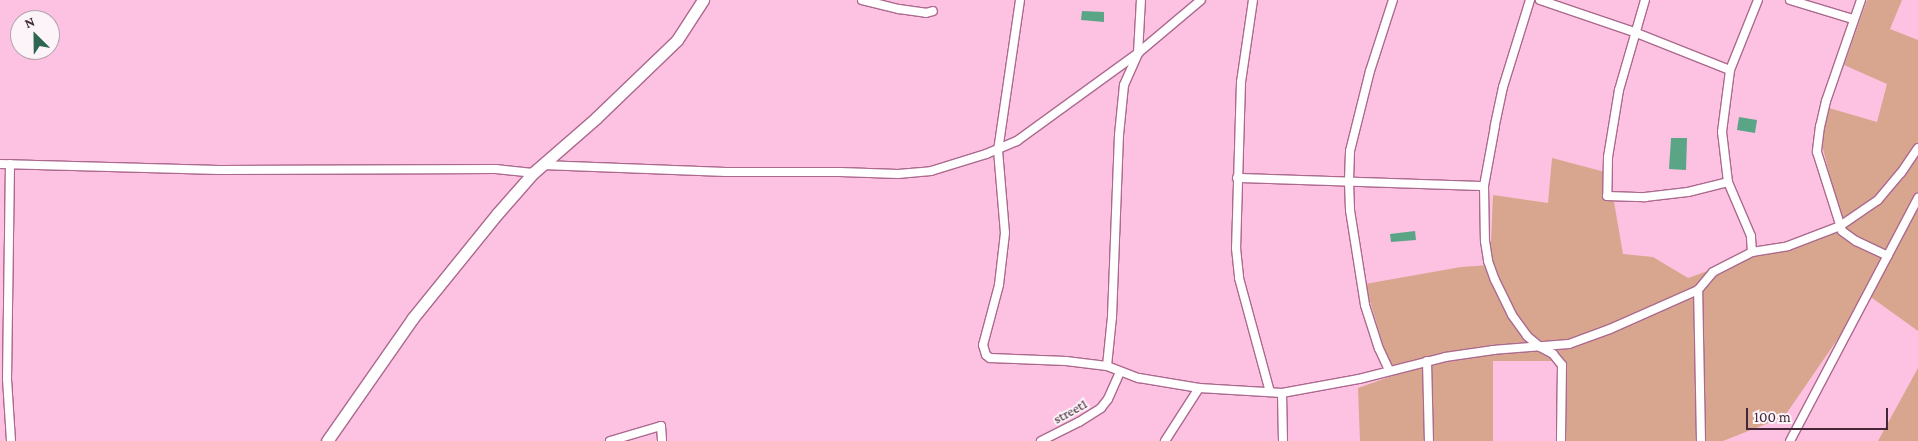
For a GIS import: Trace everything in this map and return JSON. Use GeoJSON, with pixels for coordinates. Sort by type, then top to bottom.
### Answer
{"type":"FeatureCollection","features":[{"type":"Feature","properties":{"kind":"street"},"geometry":{"type":"LineString","coordinates":[[327,441],[412,319],[448,273],[537,169],[596,118],[676,40],[703,0]]}},
{"type":"Feature","properties":{"kind":"street"},"geometry":{"type":"LineString","coordinates":[[862,0],[926,13],[934,11]]}},
{"type":"Feature","properties":{"kind":"street"},"geometry":{"type":"LineString","coordinates":[[1020,0],[998,150],[1005,233],[999,286],[983,345],[986,355],[990,358],[1002,360],[1066,361],[1107,366],[1120,372],[1199,388],[1282,393],[1342,383],[1389,370],[1493,350],[1569,344],[1610,329],[1698,290],[1713,272],[1752,252],[1788,246],[1840,226],[1878,200],[1901,173],[1918,148]]}},
{"type":"Feature","properties":{"kind":"street"},"geometry":{"type":"LineString","coordinates":[[1107,366],[1112,317],[1119,135],[1124,85],[1138,53],[1141,0]]}},
{"type":"Feature","properties":{"kind":"street"},"geometry":{"type":"LineString","coordinates":[[0,164],[219,170],[537,169],[898,174],[931,171],[998,150],[1017,141],[1138,53],[1201,0]]}},
{"type":"Feature","properties":{"kind":"street"},"geometry":{"type":"LineString","coordinates":[[1252,0],[1241,82],[1236,248],[1239,278],[1270,392]]}},
{"type":"Feature","properties":{"kind":"street"},"geometry":{"type":"LineString","coordinates":[[1389,370],[1379,348],[1366,305],[1350,210],[1349,180],[1350,151],[1365,88],[1393,0]]}},
{"type":"Feature","properties":{"kind":"street"},"geometry":{"type":"LineString","coordinates":[[1530,0],[1504,86],[1484,186],[1485,241],[1488,261],[1501,297],[1527,336],[1540,347],[1554,354],[1562,365],[1561,441]]}},
{"type":"Feature","properties":{"kind":"street"},"geometry":{"type":"LineString","coordinates":[[1540,0],[1634,32],[1730,70]]}},
{"type":"Feature","properties":{"kind":"street"},"geometry":{"type":"LineString","coordinates":[[1645,0],[1634,32],[1619,90],[1608,157],[1607,196],[1645,196],[1688,192],[1728,182]]}},
{"type":"Feature","properties":{"kind":"street"},"geometry":{"type":"LineString","coordinates":[[1752,252],[1751,236],[1728,182],[1722,132],[1730,70],[1758,0]]}},
{"type":"Feature","properties":{"kind":"street"},"geometry":{"type":"LineString","coordinates":[[1790,0],[1853,19]]}},
{"type":"Feature","properties":{"kind":"street"},"geometry":{"type":"LineString","coordinates":[[1860,0],[1828,92],[1817,141],[1817,152],[1840,226],[1845,234],[1888,256]]}},
{"type":"Feature","properties":{"kind":"street"},"geometry":{"type":"LineString","coordinates":[[10,164],[7,379],[11,441]]}},
{"type":"Feature","properties":{"kind":"street"},"geometry":{"type":"LineString","coordinates":[[1237,178],[1349,180],[1415,185],[1484,186]]}},
{"type":"Feature","properties":{"kind":"street"},"geometry":{"type":"LineString","coordinates":[[1790,441],[1918,198]]}},
{"type":"Feature","properties":{"kind":"street"},"geometry":{"type":"LineString","coordinates":[[1698,290],[1701,441]]}},
{"type":"Feature","properties":{"kind":"street"},"geometry":{"type":"LineString","coordinates":[[1427,362],[1429,441]]}},
{"type":"Feature","properties":{"kind":"street","name":"street1"},"geometry":{"type":"LineString","coordinates":[[1041,441],[1080,422],[1100,408],[1108,399],[1120,372]]}},
{"type":"Feature","properties":{"kind":"street"},"geometry":{"type":"LineString","coordinates":[[1165,441],[1199,388]]}},
{"type":"Feature","properties":{"kind":"street"},"geometry":{"type":"LineString","coordinates":[[1282,393],[1283,441]]}},
{"type":"Feature","properties":{"kind":"street"},"geometry":{"type":"LineString","coordinates":[[610,441],[661,426],[662,441]]}},
{"type":"Feature","properties":{"kind":"shaded area"},"geometry":{"type":"Polygon","coordinates":[[[1867,0],[1902,0],[1890,29],[1918,40],[1918,331],[1868,295],[1784,417],[1723,441],[1563,441],[1564,361],[1493,361],[1493,441],[1360,441],[1358,388],[1392,376],[1365,284],[1461,267],[1490,265],[1493,195],[1548,203],[1552,158],[1609,173],[1623,254],[1653,257],[1688,278],[1842,223],[1822,145],[1822,106],[1877,122],[1887,84],[1844,65],[1867,0]]]}},
{"type":"Feature","properties":{"kind":"shaded area"},"geometry":{"type":"Polygon","coordinates":[[[1082,11],[1104,12],[1104,22],[1081,20],[1082,11]]]}},
{"type":"Feature","properties":{"kind":"shaded area"},"geometry":{"type":"Polygon","coordinates":[[[1739,117],[1757,120],[1755,133],[1737,130],[1739,117]]]}},
{"type":"Feature","properties":{"kind":"shaded area"},"geometry":{"type":"Polygon","coordinates":[[[1671,138],[1687,138],[1686,170],[1669,169],[1671,138]]]}},
{"type":"Feature","properties":{"kind":"shaded area"},"geometry":{"type":"Polygon","coordinates":[[[1415,231],[1416,240],[1391,242],[1390,234],[1415,231]]]}},
{"type":"Feature","properties":{"kind":"shaded area"},"geometry":{"type":"Polygon","coordinates":[[[1918,368],[1918,441],[1878,441],[1918,368]]]}}]}
